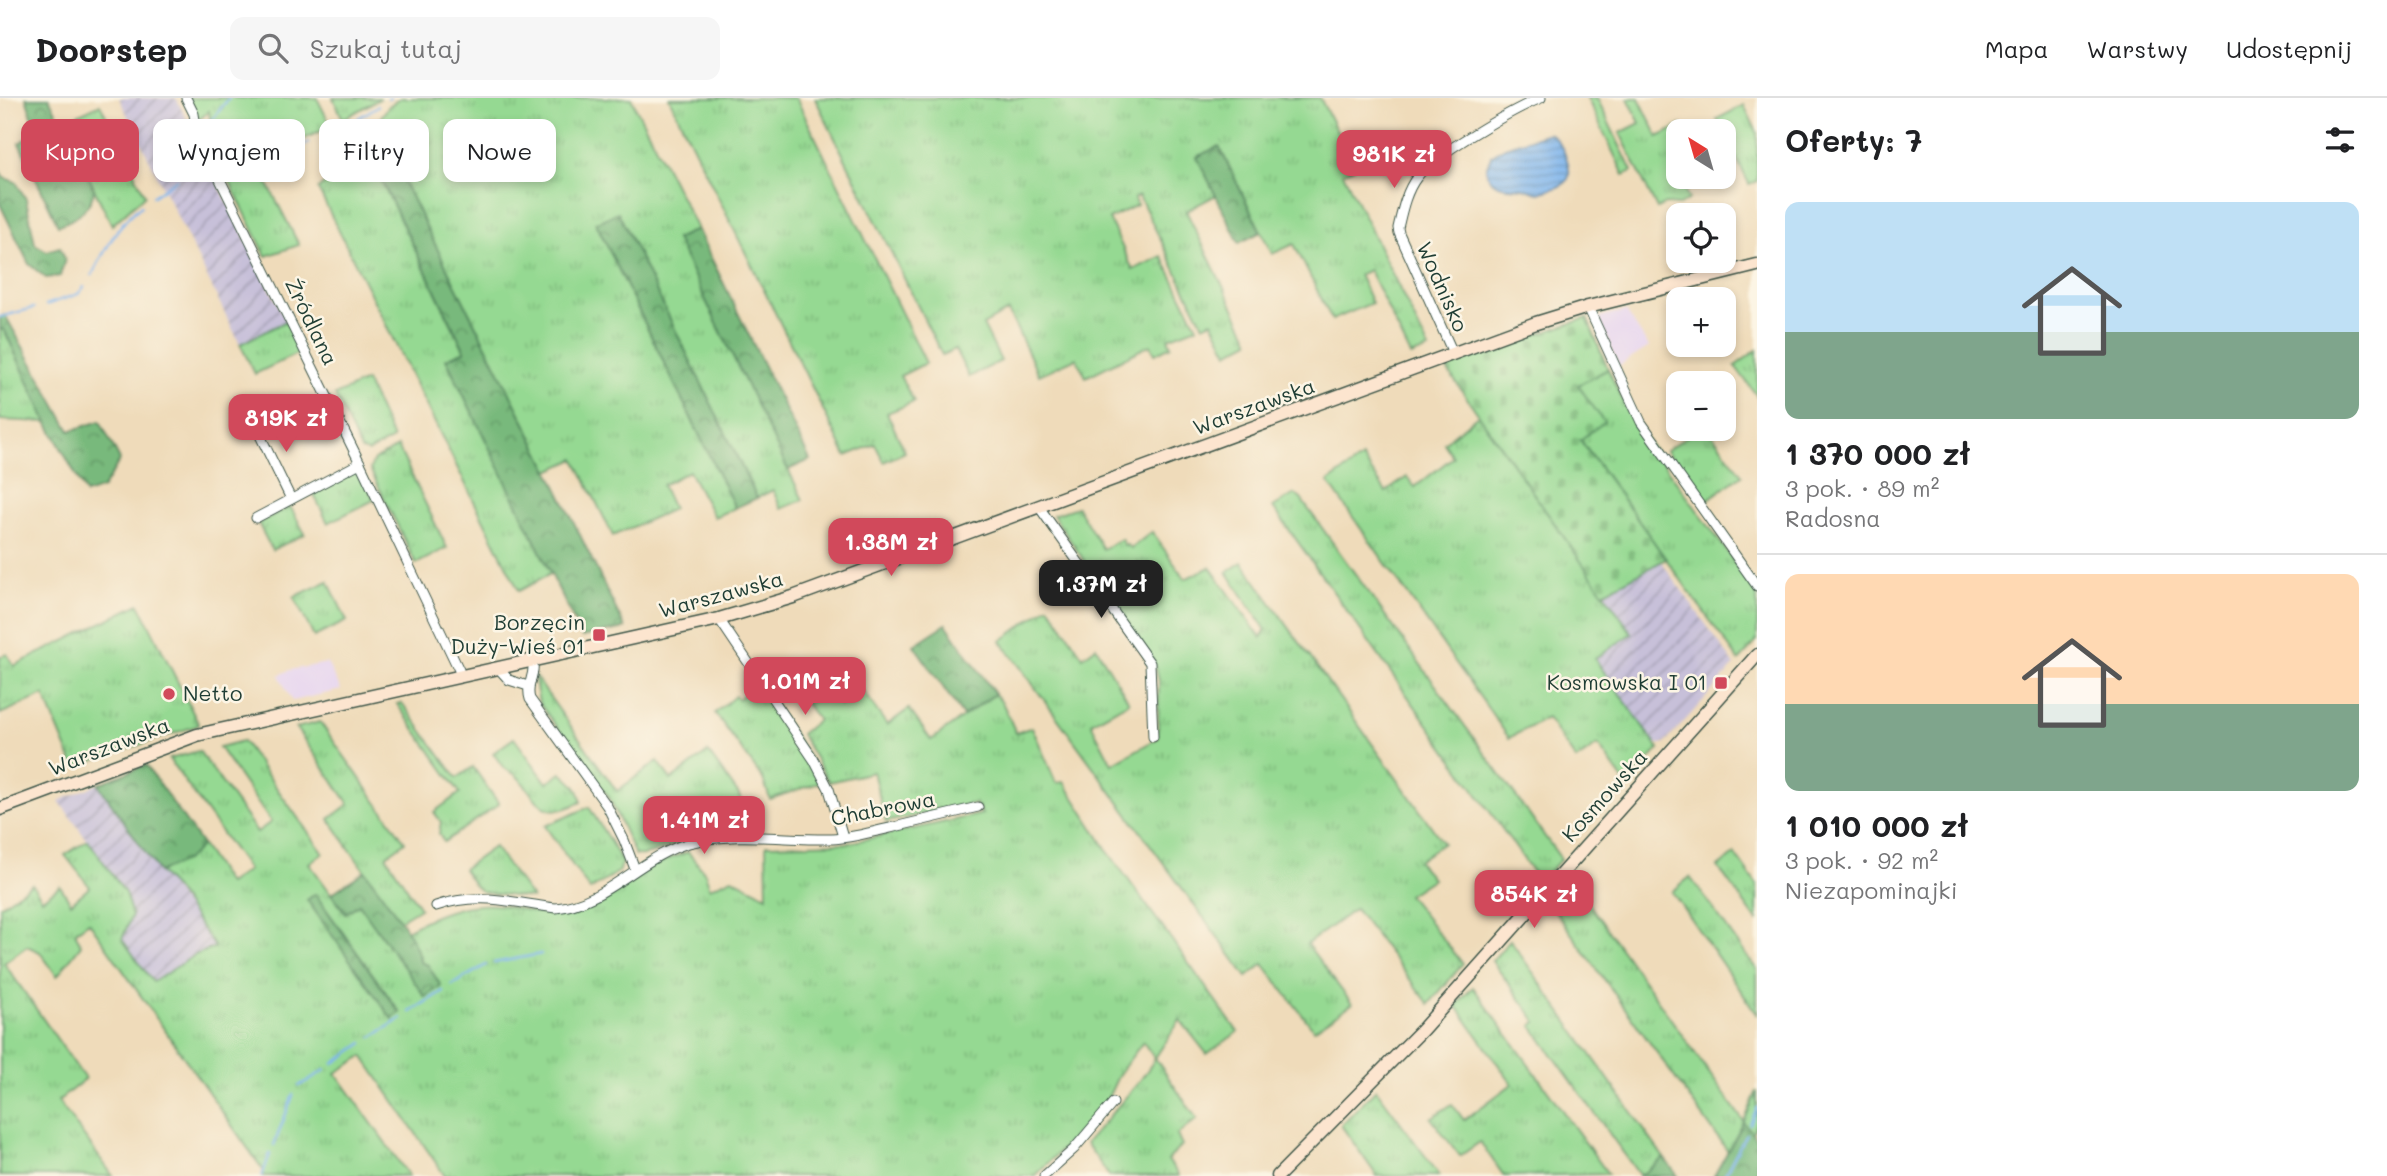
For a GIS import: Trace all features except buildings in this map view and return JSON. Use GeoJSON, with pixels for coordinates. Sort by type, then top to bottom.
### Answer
{"type":"FeatureCollection","features":[{"type":"Feature","properties":{"kind":"main road","name":"Warszawska"},"geometry":{"type":"LineString","coordinates":[[0,809],[197,735],[719,619],[793,597],[1536,323],[1588,307],[1757,265]]}},
{"type":"Feature","properties":{"kind":"main road","name":"Kosmowska"},"geometry":{"type":"LineString","coordinates":[[1278,1176],[1422,1030],[1757,655]]}},
{"type":"Feature","properties":{"kind":"street","name":"Źródlana"},"geometry":{"type":"LineString","coordinates":[[186,98],[194,114],[197,133],[360,463],[459,676]]}},
{"type":"Feature","properties":{"kind":"street","name":"Wodnisko"},"geometry":{"type":"LineString","coordinates":[[1453,353],[1399,233],[1398,228],[1409,193],[1414,181],[1427,166],[1472,136],[1541,98]]}},
{"type":"Feature","properties":{"kind":"street"},"geometry":{"type":"LineString","coordinates":[[1588,307],[1641,422],[1757,586]]}},
{"type":"Feature","properties":{"kind":"street"},"geometry":{"type":"LineString","coordinates":[[253,422],[291,499]]}},
{"type":"Feature","properties":{"kind":"street"},"geometry":{"type":"LineString","coordinates":[[256,518],[360,463]]}},
{"type":"Feature","properties":{"kind":"street"},"geometry":{"type":"LineString","coordinates":[[1039,507],[1150,663],[1153,737]]}},
{"type":"Feature","properties":{"kind":"street"},"geometry":{"type":"LineString","coordinates":[[719,619],[814,760],[829,789],[843,837]]}},
{"type":"Feature","properties":{"kind":"street"},"geometry":{"type":"LineString","coordinates":[[532,660],[535,670],[528,686],[530,699],[607,806],[635,869]]}},
{"type":"Feature","properties":{"kind":"street"},"geometry":{"type":"LineString","coordinates":[[498,668],[509,680],[528,686]]}},
{"type":"Feature","properties":{"kind":"street","name":"Chabrowa"},"geometry":{"type":"LineString","coordinates":[[436,906],[482,897],[556,908],[568,906],[582,902],[609,887],[661,853],[688,844],[709,839],[857,836],[978,807]]}},
{"type":"Feature","properties":{"kind":"street"},"geometry":{"type":"LineString","coordinates":[[1044,1176],[1074,1149],[1113,1103]]}},
{"type":"Feature","properties":{"kind":"shaded area"},"geometry":{"type":"Polygon","coordinates":[[[119,98],[176,98],[186,119],[153,119],[153,167],[139,139],[139,119],[129,119],[119,98]]]}},
{"type":"Feature","properties":{"kind":"shaded area"},"geometry":{"type":"Polygon","coordinates":[[[160,182],[217,182],[286,321],[240,344],[160,182]]]}},
{"type":"Feature","properties":{"kind":"shaded area"},"geometry":{"type":"Polygon","coordinates":[[[1626,311],[1649,347],[1619,366],[1599,318],[1626,311]]]}},
{"type":"Feature","properties":{"kind":"shaded area"},"geometry":{"type":"Polygon","coordinates":[[[1661,561],[1735,665],[1664,744],[1656,744],[1595,659],[1632,633],[1603,593],[1661,561]]]}},
{"type":"Feature","properties":{"kind":"shaded area"},"geometry":{"type":"Polygon","coordinates":[[[327,663],[341,690],[292,701],[279,675],[290,670],[327,663]]]}},
{"type":"Feature","properties":{"kind":"shaded area"},"geometry":{"type":"Polygon","coordinates":[[[98,784],[215,947],[195,955],[153,982],[122,939],[132,915],[125,893],[59,801],[98,784]]]}},
{"type":"Feature","properties":{"kind":"green space"},"geometry":{"type":"Polygon","coordinates":[[[26,98],[49,98],[60,119],[34,119],[26,98]]]}},
{"type":"Feature","properties":{"kind":"green space"},"geometry":{"type":"Polygon","coordinates":[[[188,98],[317,98],[328,119],[319,119],[319,132],[305,139],[305,119],[210,119],[209,111],[198,119],[188,98]]]}},
{"type":"Feature","properties":{"kind":"green space"},"geometry":{"type":"Polygon","coordinates":[[[333,98],[381,98],[343,119],[333,98]]]}},
{"type":"Feature","properties":{"kind":"green space"},"geometry":{"type":"Polygon","coordinates":[[[400,98],[631,98],[697,229],[676,239],[803,500],[781,509],[773,490],[757,498],[618,213],[596,223],[735,508],[714,517],[689,471],[662,485],[673,509],[613,536],[575,459],[549,471],[404,182],[429,182],[429,119],[379,119],[389,106],[400,98]]]}},
{"type":"Feature","properties":{"kind":"green space"},"geometry":{"type":"Polygon","coordinates":[[[669,98],[796,98],[926,363],[900,376],[914,402],[887,413],[905,452],[884,462],[875,444],[846,456],[669,98]]]}},
{"type":"Feature","properties":{"kind":"green space"},"geometry":{"type":"Polygon","coordinates":[[[815,98],[1320,98],[1355,167],[1343,173],[1429,349],[1411,356],[1369,270],[1359,275],[1372,303],[1332,320],[1294,244],[1272,254],[1219,146],[1197,157],[1216,195],[1186,211],[1250,341],[1228,353],[1212,321],[1203,325],[1139,196],[1134,198],[1137,205],[1109,219],[1133,270],[1162,256],[1197,327],[1168,338],[1171,346],[1155,354],[1150,345],[1086,377],[1076,358],[1039,375],[1008,311],[983,325],[1001,361],[969,377],[955,349],[942,355],[815,98]]]}},
{"type":"Feature","properties":{"kind":"green space"},"geometry":{"type":"Polygon","coordinates":[[[1587,98],[1597,98],[1632,171],[1624,175],[1587,98]]]}},
{"type":"Feature","properties":{"kind":"green space"},"geometry":{"type":"Polygon","coordinates":[[[1628,98],[1639,98],[1658,137],[1666,133],[1666,189],[1684,189],[1689,199],[1682,203],[1666,203],[1657,209],[1620,133],[1640,123],[1628,98]]]}},
{"type":"Feature","properties":{"kind":"green space"},"geometry":{"type":"Polygon","coordinates":[[[100,104],[107,119],[69,119],[100,104]]]}},
{"type":"Feature","properties":{"kind":"green space"},"geometry":{"type":"Polygon","coordinates":[[[1744,105],[1757,132],[1757,181],[1749,184],[1736,158],[1736,119],[1717,119],[1744,105]]]}},
{"type":"Feature","properties":{"kind":"green space"},"geometry":{"type":"Polygon","coordinates":[[[1219,146],[1261,232],[1239,243],[1197,157],[1219,146]]]}},
{"type":"Feature","properties":{"kind":"green space"},"geometry":{"type":"Polygon","coordinates":[[[0,171],[4,178],[16,182],[26,199],[35,244],[47,251],[60,247],[65,259],[60,276],[46,278],[29,264],[0,204],[0,171]]]}},
{"type":"Feature","properties":{"kind":"green space"},"geometry":{"type":"Polygon","coordinates":[[[38,182],[91,182],[93,195],[87,207],[58,225],[38,182]]]}},
{"type":"Feature","properties":{"kind":"green space"},"geometry":{"type":"Polygon","coordinates":[[[90,182],[139,182],[145,195],[112,225],[90,182]]]}},
{"type":"Feature","properties":{"kind":"green space"},"geometry":{"type":"Polygon","coordinates":[[[230,182],[267,182],[299,245],[266,256],[230,182]]]}},
{"type":"Feature","properties":{"kind":"green space"},"geometry":{"type":"Polygon","coordinates":[[[326,182],[382,182],[465,352],[446,359],[552,573],[519,591],[318,189],[326,182]]]}},
{"type":"Feature","properties":{"kind":"green space"},"geometry":{"type":"Polygon","coordinates":[[[382,182],[404,182],[625,628],[582,637],[446,359],[465,351],[382,182]]]}},
{"type":"Feature","properties":{"kind":"green space"},"geometry":{"type":"Polygon","coordinates":[[[618,212],[757,498],[735,508],[596,223],[618,212]]]}},
{"type":"Feature","properties":{"kind":"green space"},"geometry":{"type":"Polygon","coordinates":[[[697,229],[810,460],[788,470],[676,239],[697,229]]]}},
{"type":"Feature","properties":{"kind":"green space"},"geometry":{"type":"Polygon","coordinates":[[[5,315],[70,431],[100,421],[120,460],[103,488],[86,494],[47,422],[4,329],[0,330],[0,317],[5,315]]]}},
{"type":"Feature","properties":{"kind":"green space"},"geometry":{"type":"Polygon","coordinates":[[[1587,318],[1608,369],[1578,385],[1604,422],[1580,440],[1666,559],[1603,593],[1444,365],[1587,318]]]}},
{"type":"Feature","properties":{"kind":"green space"},"geometry":{"type":"Polygon","coordinates":[[[286,321],[301,352],[255,374],[240,344],[286,321]]]}},
{"type":"Feature","properties":{"kind":"green space"},"geometry":{"type":"Polygon","coordinates":[[[4,329],[47,422],[0,420],[0,330],[4,329]]]}},
{"type":"Feature","properties":{"kind":"green space"},"geometry":{"type":"Polygon","coordinates":[[[1757,350],[1757,396],[1735,366],[1757,350]]]}},
{"type":"Feature","properties":{"kind":"green space"},"geometry":{"type":"Polygon","coordinates":[[[1608,369],[1632,420],[1757,593],[1757,641],[1739,661],[1580,439],[1578,385],[1608,369]]]}},
{"type":"Feature","properties":{"kind":"green space"},"geometry":{"type":"Polygon","coordinates":[[[366,381],[393,439],[369,452],[361,450],[335,395],[366,381]]]}},
{"type":"Feature","properties":{"kind":"green space"},"geometry":{"type":"Polygon","coordinates":[[[1478,415],[1632,633],[1595,659],[1659,749],[1626,785],[1598,745],[1576,760],[1547,718],[1509,738],[1328,482],[1362,458],[1386,492],[1407,477],[1415,487],[1453,457],[1444,443],[1478,415]]]}},
{"type":"Feature","properties":{"kind":"green space"},"geometry":{"type":"Polygon","coordinates":[[[1680,441],[1717,441],[1742,475],[1703,503],[1666,451],[1680,441]]]}},
{"type":"Feature","properties":{"kind":"green space"},"geometry":{"type":"Polygon","coordinates":[[[398,447],[447,548],[416,564],[370,469],[374,460],[398,447]]]}},
{"type":"Feature","properties":{"kind":"green space"},"geometry":{"type":"Polygon","coordinates":[[[353,472],[363,475],[374,500],[328,523],[313,493],[353,472]]]}},
{"type":"Feature","properties":{"kind":"green space"},"geometry":{"type":"Polygon","coordinates":[[[1295,494],[1561,859],[1540,882],[1273,507],[1295,494]]]}},
{"type":"Feature","properties":{"kind":"green space"},"geometry":{"type":"Polygon","coordinates":[[[290,506],[305,534],[272,550],[258,523],[290,506]]]}},
{"type":"Feature","properties":{"kind":"green space"},"geometry":{"type":"Polygon","coordinates":[[[1077,507],[1103,549],[1121,539],[1125,546],[1131,548],[1152,532],[1185,579],[1210,567],[1261,638],[1266,630],[1227,572],[1242,562],[1443,843],[1418,861],[1432,879],[1408,895],[1463,964],[1429,1004],[1355,909],[1307,944],[1352,1004],[1314,1030],[1263,964],[1247,977],[1001,641],[1049,606],[1083,657],[1096,647],[1129,702],[1091,723],[1112,764],[1158,738],[1159,681],[1155,665],[1053,515],[1077,507]]]}},
{"type":"Feature","properties":{"kind":"green space"},"geometry":{"type":"Polygon","coordinates":[[[328,581],[347,621],[314,637],[294,597],[328,581]]]}},
{"type":"Feature","properties":{"kind":"green space"},"geometry":{"type":"Polygon","coordinates":[[[139,604],[199,725],[74,767],[44,695],[0,714],[0,657],[7,654],[14,666],[139,604]]]}},
{"type":"Feature","properties":{"kind":"green space"},"geometry":{"type":"Polygon","coordinates":[[[946,624],[995,694],[963,716],[914,645],[946,624]]]}},
{"type":"Feature","properties":{"kind":"green space"},"geometry":{"type":"Polygon","coordinates":[[[818,674],[840,705],[862,690],[887,725],[909,709],[931,740],[995,694],[1003,704],[1016,733],[1032,727],[1056,783],[1064,782],[1109,853],[1238,1032],[1207,1054],[1180,1020],[1155,1058],[1197,1119],[1177,1135],[1182,1145],[1168,1160],[1179,1176],[1109,1176],[1086,1143],[1139,1082],[1155,1059],[1143,1042],[1119,1074],[1106,1102],[1077,1135],[1034,1176],[445,1176],[363,1056],[336,1073],[409,1176],[264,1176],[263,1170],[89,922],[75,932],[81,945],[57,976],[40,952],[27,946],[4,963],[85,1079],[58,1101],[113,1176],[0,1176],[0,906],[32,884],[42,899],[60,886],[71,903],[90,887],[65,855],[88,840],[125,893],[132,915],[122,939],[153,982],[195,955],[215,947],[175,889],[159,872],[187,860],[202,845],[228,884],[248,870],[169,759],[199,751],[257,832],[271,822],[219,747],[243,741],[323,853],[309,863],[345,913],[359,904],[420,962],[420,956],[406,930],[461,908],[498,905],[541,913],[577,911],[648,868],[688,852],[705,873],[710,888],[732,878],[767,896],[766,845],[848,843],[982,814],[975,803],[886,822],[873,772],[829,782],[801,734],[818,720],[796,689],[818,674]],[[316,895],[392,1019],[400,1012],[316,895]]]}},
{"type":"Feature","properties":{"kind":"green space"},"geometry":{"type":"Polygon","coordinates":[[[534,675],[617,791],[658,761],[671,780],[708,752],[739,795],[751,832],[708,834],[647,854],[635,855],[609,797],[539,703],[534,675]]]}},
{"type":"Feature","properties":{"kind":"green space"},"geometry":{"type":"Polygon","coordinates":[[[759,683],[805,751],[822,782],[770,799],[763,779],[715,713],[735,696],[738,699],[759,683]]]}},
{"type":"Feature","properties":{"kind":"green space"},"geometry":{"type":"Polygon","coordinates":[[[402,703],[457,778],[473,767],[499,804],[444,842],[439,834],[441,822],[434,812],[460,793],[397,704],[402,703]]]}},
{"type":"Feature","properties":{"kind":"green space"},"geometry":{"type":"Polygon","coordinates":[[[320,722],[405,842],[386,856],[420,908],[399,921],[329,819],[349,804],[296,728],[320,722]]]}},
{"type":"Feature","properties":{"kind":"green space"},"geometry":{"type":"Polygon","coordinates":[[[514,738],[547,783],[561,773],[577,789],[581,802],[557,810],[543,806],[517,776],[503,767],[493,753],[514,738]]]}},
{"type":"Feature","properties":{"kind":"green space"},"geometry":{"type":"Polygon","coordinates":[[[146,765],[202,845],[187,860],[159,872],[98,784],[146,765]]]}},
{"type":"Feature","properties":{"kind":"green space"},"geometry":{"type":"Polygon","coordinates":[[[589,807],[622,861],[620,871],[590,890],[545,826],[589,807]]]}},
{"type":"Feature","properties":{"kind":"green space"},"geometry":{"type":"Polygon","coordinates":[[[494,847],[532,898],[484,892],[471,881],[463,869],[494,847]]]}},
{"type":"Feature","properties":{"kind":"green space"},"geometry":{"type":"Polygon","coordinates":[[[1735,854],[1757,885],[1757,921],[1718,867],[1735,854]]]}},
{"type":"Feature","properties":{"kind":"green space"},"geometry":{"type":"Polygon","coordinates":[[[365,871],[414,943],[420,962],[428,965],[441,986],[425,997],[359,904],[346,913],[331,894],[365,871]]]}},
{"type":"Feature","properties":{"kind":"green space"},"geometry":{"type":"Polygon","coordinates":[[[1570,877],[1744,1122],[1757,1091],[1757,1121],[1752,1133],[1744,1123],[1729,1153],[1548,901],[1570,877]]]}},
{"type":"Feature","properties":{"kind":"green space"},"geometry":{"type":"Polygon","coordinates":[[[1690,877],[1757,970],[1757,1014],[1672,892],[1690,877]]]}},
{"type":"Feature","properties":{"kind":"green space"},"geometry":{"type":"Polygon","coordinates":[[[315,894],[400,1013],[392,1019],[307,900],[315,894]]]}},
{"type":"Feature","properties":{"kind":"green space"},"geometry":{"type":"Polygon","coordinates":[[[1510,940],[1664,1158],[1640,1176],[1532,1026],[1537,1022],[1492,961],[1510,940]]]}},
{"type":"Feature","properties":{"kind":"green space"},"geometry":{"type":"Polygon","coordinates":[[[1473,987],[1608,1174],[1504,1176],[1480,1142],[1460,1156],[1431,1118],[1452,1104],[1464,1120],[1512,1084],[1456,1005],[1473,987]]]}},
{"type":"Feature","properties":{"kind":"green space"},"geometry":{"type":"Polygon","coordinates":[[[1376,1089],[1440,1176],[1377,1176],[1341,1125],[1376,1089]]]}},
{"type":"Feature","properties":{"kind":"green space"},"geometry":{"type":"Polygon","coordinates":[[[1744,1122],[1757,1140],[1757,1176],[1714,1176],[1744,1122]]]}},
{"type":"Feature","properties":{"kind":"green space"},"geometry":{"type":"Polygon","coordinates":[[[1664,1158],[1678,1176],[1640,1176],[1664,1158]]]}},
{"type":"Feature","properties":{"kind":"water"},"geometry":{"type":"Polygon","coordinates":[[[1548,133],[1562,147],[1568,163],[1569,177],[1566,182],[1540,193],[1500,186],[1488,176],[1486,169],[1491,156],[1505,147],[1548,133]]]}},
{"type":"Feature","properties":{"kind":"waterway"},"geometry":{"type":"LineString","coordinates":[[212,119],[229,98]]}},
{"type":"Feature","properties":{"kind":"waterway"},"geometry":{"type":"LineString","coordinates":[[358,118],[378,106]]}},
{"type":"Feature","properties":{"kind":"waterway"},"geometry":{"type":"LineString","coordinates":[[305,144],[309,143]]}},
{"type":"Feature","properties":{"kind":"waterway"},"geometry":{"type":"LineString","coordinates":[[153,196],[173,182]]}},
{"type":"Feature","properties":{"kind":"waterway"},"geometry":{"type":"LineString","coordinates":[[92,275],[119,229],[141,206]]}},
{"type":"Feature","properties":{"kind":"waterway"},"geometry":{"type":"LineString","coordinates":[[46,305],[78,294],[84,287]]}},
{"type":"Feature","properties":{"kind":"waterway"},"geometry":{"type":"LineString","coordinates":[[0,317],[34,308]]}},
{"type":"Feature","properties":{"kind":"waterway"},"geometry":{"type":"LineString","coordinates":[[494,963],[541,954]]}},
{"type":"Feature","properties":{"kind":"waterway"},"geometry":{"type":"LineString","coordinates":[[452,985],[486,965]]}},
{"type":"Feature","properties":{"kind":"waterway"},"geometry":{"type":"LineString","coordinates":[[410,1012],[443,991]]}},
{"type":"Feature","properties":{"kind":"waterway"},"geometry":{"type":"LineString","coordinates":[[372,1037],[402,1018]]}},
{"type":"Feature","properties":{"kind":"waterway"},"geometry":{"type":"LineString","coordinates":[[333,1064],[363,1043]]}},
{"type":"Feature","properties":{"kind":"waterway"},"geometry":{"type":"LineString","coordinates":[[299,1086],[325,1070]]}},
{"type":"Feature","properties":{"kind":"waterway"},"geometry":{"type":"LineString","coordinates":[[274,1145],[293,1095]]}},
{"type":"Feature","properties":{"kind":"waterway"},"geometry":{"type":"LineString","coordinates":[[1750,1124],[1757,1108]]}},
{"type":"Feature","properties":{"kind":"waterway"},"geometry":{"type":"LineString","coordinates":[[1724,1176],[1746,1134]]}},
{"type":"Feature","properties":{"kind":"waterway"},"geometry":{"type":"LineString","coordinates":[[262,1176],[270,1154]]}},
{"type":"Feature","properties":{"kind":"place","name":"Borzęcin Duży-Wieś 01"},"geometry":{"type":"Point","coordinates":[599,635]}},
{"type":"Feature","properties":{"kind":"place","name":"Kosmowska I 01"},"geometry":{"type":"Point","coordinates":[1721,683]}},
{"type":"Feature","properties":{"kind":"place","name":"Netto"},"geometry":{"type":"Point","coordinates":[169,694]}}]}
